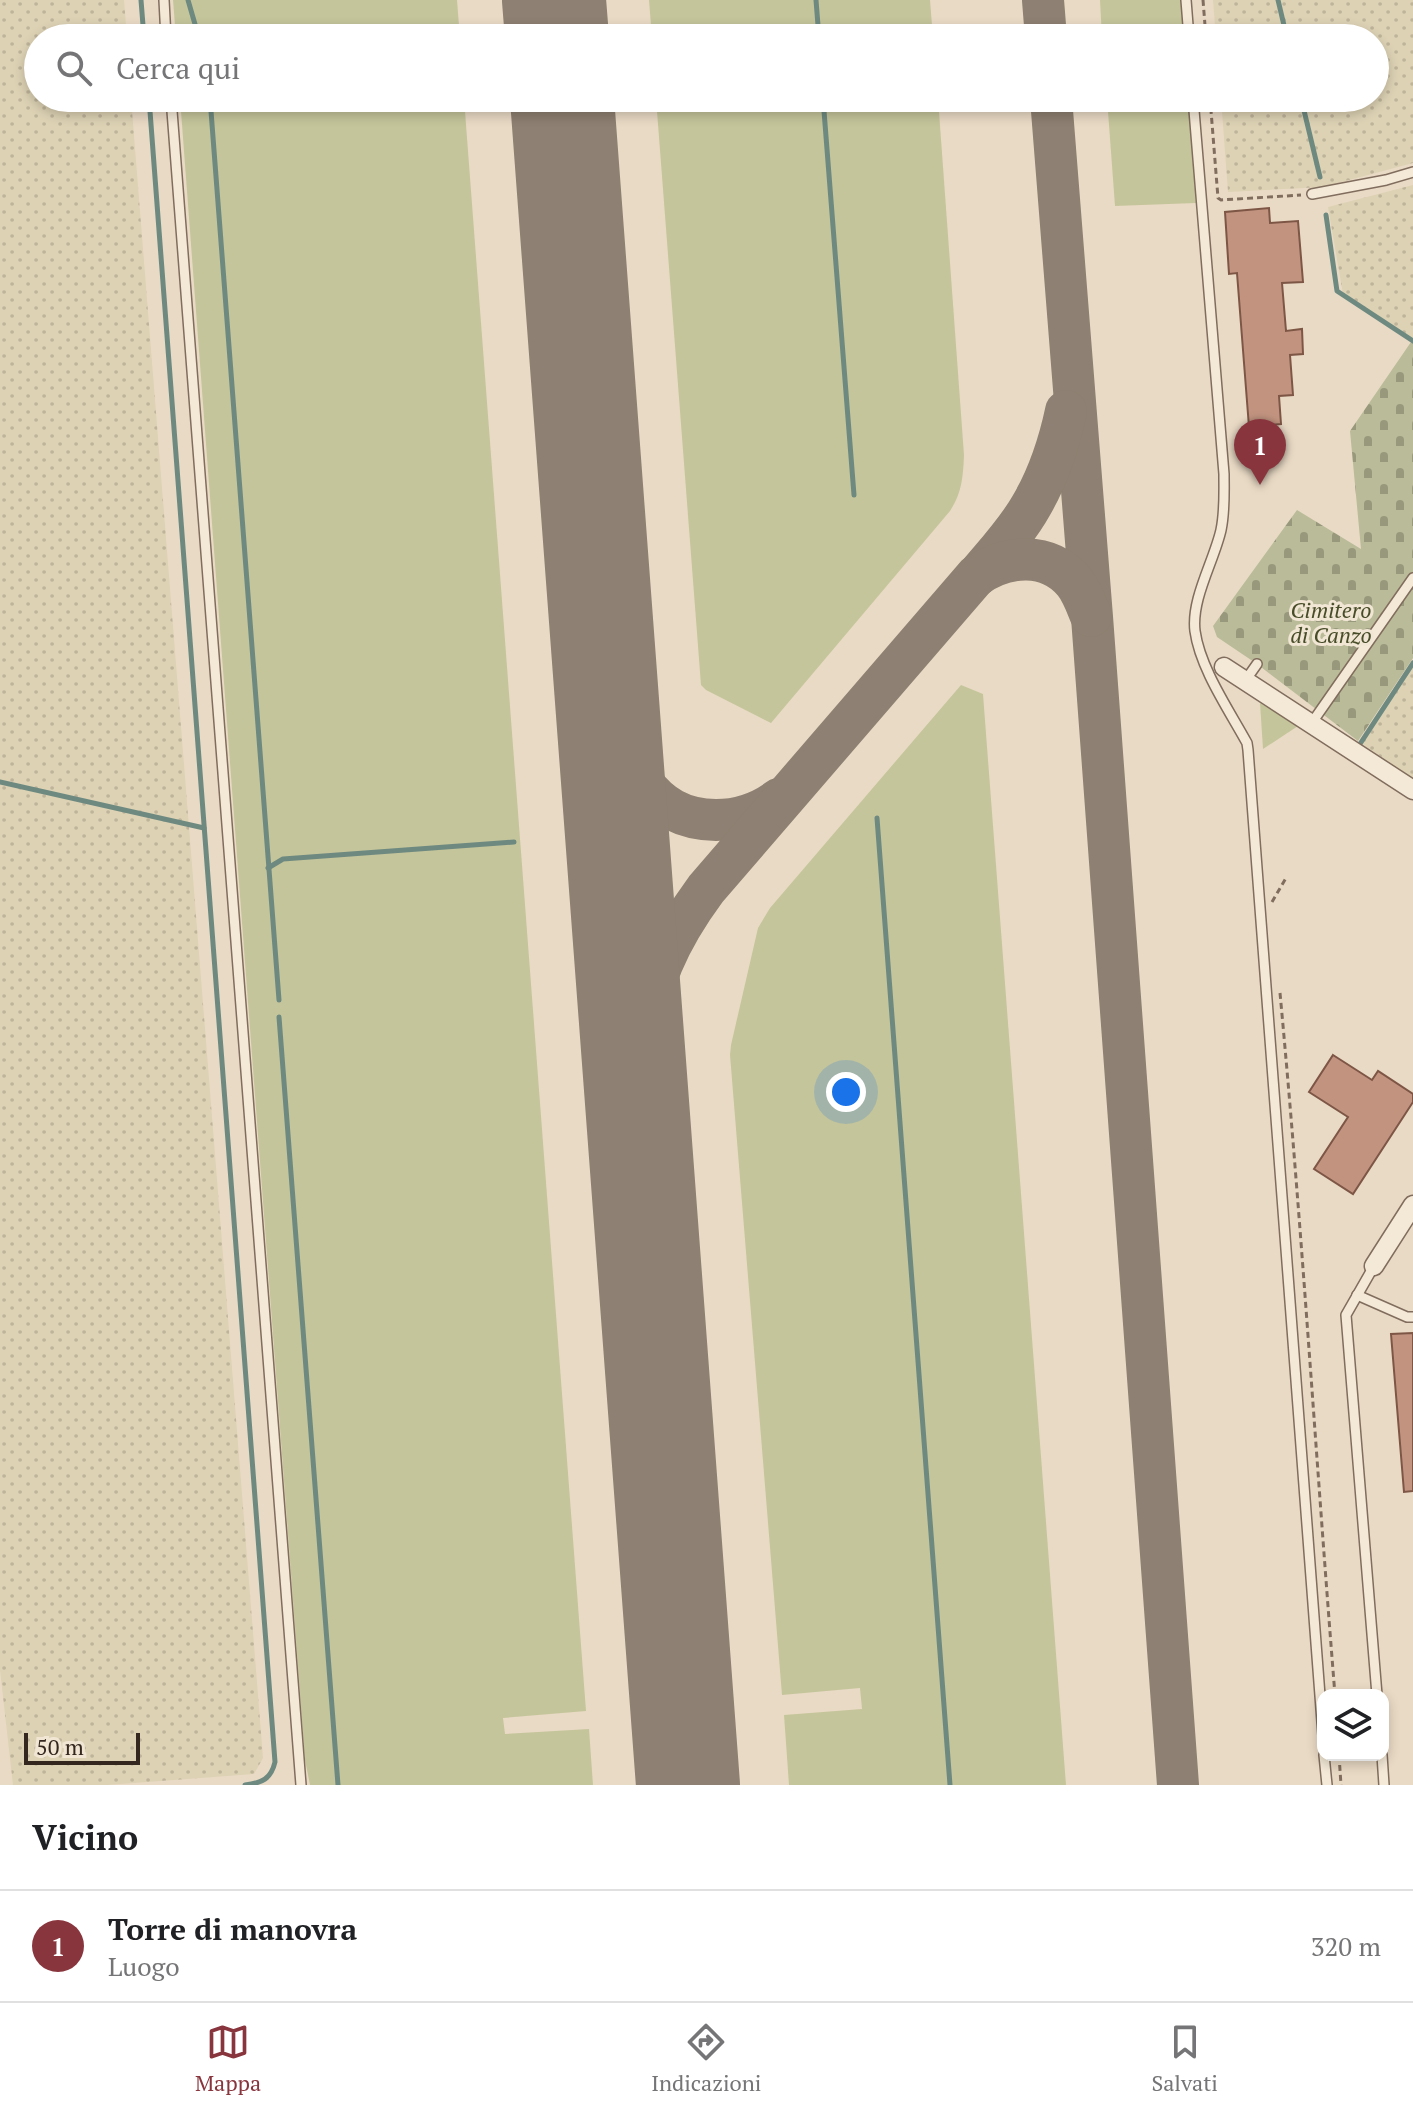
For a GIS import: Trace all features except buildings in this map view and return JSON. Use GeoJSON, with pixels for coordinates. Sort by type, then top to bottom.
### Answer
{"type":"FeatureCollection","features":[{"type":"Feature","properties":{"kind":"street"},"geometry":{"type":"LineString","coordinates":[[1216,668],[1245,681],[1413,790]]}},
{"type":"Feature","properties":{"kind":"street"},"geometry":{"type":"LineString","coordinates":[[1374,1266],[1413,1205]]}},
{"type":"Feature","properties":{"kind":"lane"},"geometry":{"type":"LineString","coordinates":[[164,0],[165,24]]}},
{"type":"Feature","properties":{"kind":"lane"},"geometry":{"type":"LineString","coordinates":[[1186,0],[1188,24]]}},
{"type":"Feature","properties":{"kind":"lane"},"geometry":{"type":"LineString","coordinates":[[172,112],[301,1785]]}},
{"type":"Feature","properties":{"kind":"lane"},"geometry":{"type":"LineString","coordinates":[[1194,112],[1224,474],[1221,530],[1196,613],[1195,629],[1199,649],[1216,668],[1248,750],[1319,1689]]}},
{"type":"Feature","properties":{"kind":"lane"},"geometry":{"type":"LineString","coordinates":[[1312,194],[1413,172]]}},
{"type":"Feature","properties":{"kind":"lane"},"geometry":{"type":"LineString","coordinates":[[1311,724],[1413,578]]}},
{"type":"Feature","properties":{"kind":"lane"},"geometry":{"type":"LineString","coordinates":[[1245,681],[1257,664]]}},
{"type":"Feature","properties":{"kind":"lane"},"geometry":{"type":"LineString","coordinates":[[1374,1266],[1346,1315],[1377,1689]]}},
{"type":"Feature","properties":{"kind":"lane"},"geometry":{"type":"LineString","coordinates":[[1357,1295],[1413,1317]]}},
{"type":"Feature","properties":{"kind":"lane"},"geometry":{"type":"LineString","coordinates":[[1325,1761],[1327,1785]]}},
{"type":"Feature","properties":{"kind":"lane"},"geometry":{"type":"LineString","coordinates":[[1382,1761],[1384,1785]]}},
{"type":"Feature","properties":{"kind":"path"},"geometry":{"type":"LineString","coordinates":[[1203,0],[1205,24]]}},
{"type":"Feature","properties":{"kind":"path"},"geometry":{"type":"LineString","coordinates":[[1211,112],[1218,198],[1312,194]]}},
{"type":"Feature","properties":{"kind":"path"},"geometry":{"type":"LineString","coordinates":[[1272,903],[1286,878]]}},
{"type":"Feature","properties":{"kind":"path"},"geometry":{"type":"LineString","coordinates":[[1280,994],[1335,1689]]}},
{"type":"Feature","properties":{"kind":"path"},"geometry":{"type":"LineString","coordinates":[[1339,1761],[1341,1785]]}},
{"type":"Feature","properties":{"kind":"shaded area"},"geometry":{"type":"Polygon","coordinates":[[[0,0],[124,0],[126,24],[24,24],[24,112],[132,112],[263,1758],[254,1774],[107,1785],[13,1785],[0,1670],[0,0]]]}},
{"type":"Feature","properties":{"kind":"shaded area"},"geometry":{"type":"Polygon","coordinates":[[[1213,0],[1413,0],[1413,163],[1323,187],[1228,192],[1222,112],[1389,112],[1389,24],[1215,24],[1213,0]]]}},
{"type":"Feature","properties":{"kind":"shaded area"},"geometry":{"type":"Polygon","coordinates":[[[1413,185],[1413,340],[1343,294],[1328,207],[1413,185]]]}},
{"type":"Feature","properties":{"kind":"shaded area"},"geometry":{"type":"Polygon","coordinates":[[[1413,667],[1413,778],[1362,744],[1413,667]]]}},
{"type":"Feature","properties":{"kind":"green space"},"geometry":{"type":"Polygon","coordinates":[[[173,0],[457,0],[459,24],[175,24],[173,0]]]}},
{"type":"Feature","properties":{"kind":"green space"},"geometry":{"type":"Polygon","coordinates":[[[649,0],[930,0],[932,24],[651,24],[649,0]]]}},
{"type":"Feature","properties":{"kind":"green space"},"geometry":{"type":"Polygon","coordinates":[[[1100,0],[1181,0],[1182,24],[1101,24],[1100,0]]]}},
{"type":"Feature","properties":{"kind":"green space"},"geometry":{"type":"Polygon","coordinates":[[[181,112],[465,112],[586,1711],[503,1718],[505,1734],[589,1729],[593,1785],[310,1785],[305,1760],[181,112]]]}},
{"type":"Feature","properties":{"kind":"green space"},"geometry":{"type":"Polygon","coordinates":[[[657,112],[939,112],[964,455],[962,477],[954,504],[771,723],[701,685],[657,112]]]}},
{"type":"Feature","properties":{"kind":"green space"},"geometry":{"type":"Polygon","coordinates":[[[1108,112],[1189,112],[1196,203],[1115,206],[1108,112]]]}},
{"type":"Feature","properties":{"kind":"green space","name":"Cimitero di Canzo"},"geometry":{"type":"Polygon","coordinates":[[[1411,342],[1413,658],[1358,741],[1217,637],[1213,626],[1297,510],[1361,549],[1350,431],[1411,342]]]}},
{"type":"Feature","properties":{"kind":"green space"},"geometry":{"type":"Polygon","coordinates":[[[961,685],[983,694],[1066,1785],[789,1785],[784,1715],[862,1709],[860,1688],[782,1695],[731,1045],[758,928],[770,908],[961,685]]]}},
{"type":"Feature","properties":{"kind":"green space"},"geometry":{"type":"Polygon","coordinates":[[[1260,703],[1298,726],[1263,749],[1260,703]]]}},
{"type":"Feature","properties":{"kind":"waterway"},"geometry":{"type":"LineString","coordinates":[[141,0],[143,24]]}},
{"type":"Feature","properties":{"kind":"waterway"},"geometry":{"type":"LineString","coordinates":[[188,0],[195,24]]}},
{"type":"Feature","properties":{"kind":"waterway"},"geometry":{"type":"LineString","coordinates":[[816,0],[818,24]]}},
{"type":"Feature","properties":{"kind":"waterway"},"geometry":{"type":"LineString","coordinates":[[1278,0],[1284,24]]}},
{"type":"Feature","properties":{"kind":"waterway"},"geometry":{"type":"LineString","coordinates":[[150,112],[275,1762],[265,1779],[245,1785]]}},
{"type":"Feature","properties":{"kind":"waterway"},"geometry":{"type":"LineString","coordinates":[[211,112],[279,1000]]}},
{"type":"Feature","properties":{"kind":"waterway"},"geometry":{"type":"LineString","coordinates":[[824,112],[854,495]]}},
{"type":"Feature","properties":{"kind":"waterway"},"geometry":{"type":"LineString","coordinates":[[1304,112],[1320,177]]}},
{"type":"Feature","properties":{"kind":"waterway"},"geometry":{"type":"LineString","coordinates":[[1326,215],[1337,291],[1413,341]]}},
{"type":"Feature","properties":{"kind":"waterway"},"geometry":{"type":"LineString","coordinates":[[1358,747],[1413,663]]}},
{"type":"Feature","properties":{"kind":"waterway"},"geometry":{"type":"LineString","coordinates":[[0,782],[204,828]]}},
{"type":"Feature","properties":{"kind":"waterway"},"geometry":{"type":"LineString","coordinates":[[877,818],[950,1785]]}},
{"type":"Feature","properties":{"kind":"waterway"},"geometry":{"type":"LineString","coordinates":[[268,868],[283,859],[514,842]]}},
{"type":"Feature","properties":{"kind":"waterway"},"geometry":{"type":"LineString","coordinates":[[279,1017],[338,1785]]}},
{"type":"Feature","properties":{"kind":"taxiway"},"geometry":{"type":"LineString","coordinates":[[1043,0],[1045,24]]}},
{"type":"Feature","properties":{"kind":"taxiway"},"geometry":{"type":"LineString","coordinates":[[1052,112],[1178,1785]]}},
{"type":"Feature","properties":{"kind":"taxiway"},"geometry":{"type":"LineString","coordinates":[[977,576],[1006,542],[1037,495],[1052,460],[1066,411]]}},
{"type":"Feature","properties":{"kind":"taxiway"},"geometry":{"type":"LineString","coordinates":[[635,1081],[652,992],[662,964],[682,925],[706,889],[976,576],[1013,560],[1052,565],[1074,582],[1091,616]]}},
{"type":"Feature","properties":{"kind":"taxiway"},"geometry":{"type":"LineString","coordinates":[[607,702],[631,764],[642,782],[672,809],[692,817],[725,820],[749,815],[779,799]]}},
{"type":"Feature","properties":{"kind":"runway"},"geometry":{"type":"LineString","coordinates":[[554,0],[556,24]]}},
{"type":"Feature","properties":{"kind":"runway"},"geometry":{"type":"LineString","coordinates":[[563,112],[688,1785]]}},
{"type":"Feature","properties":{"kind":"place","name":"Torre di manovra"},"geometry":{"type":"Point","coordinates":[1260,485]}}]}
